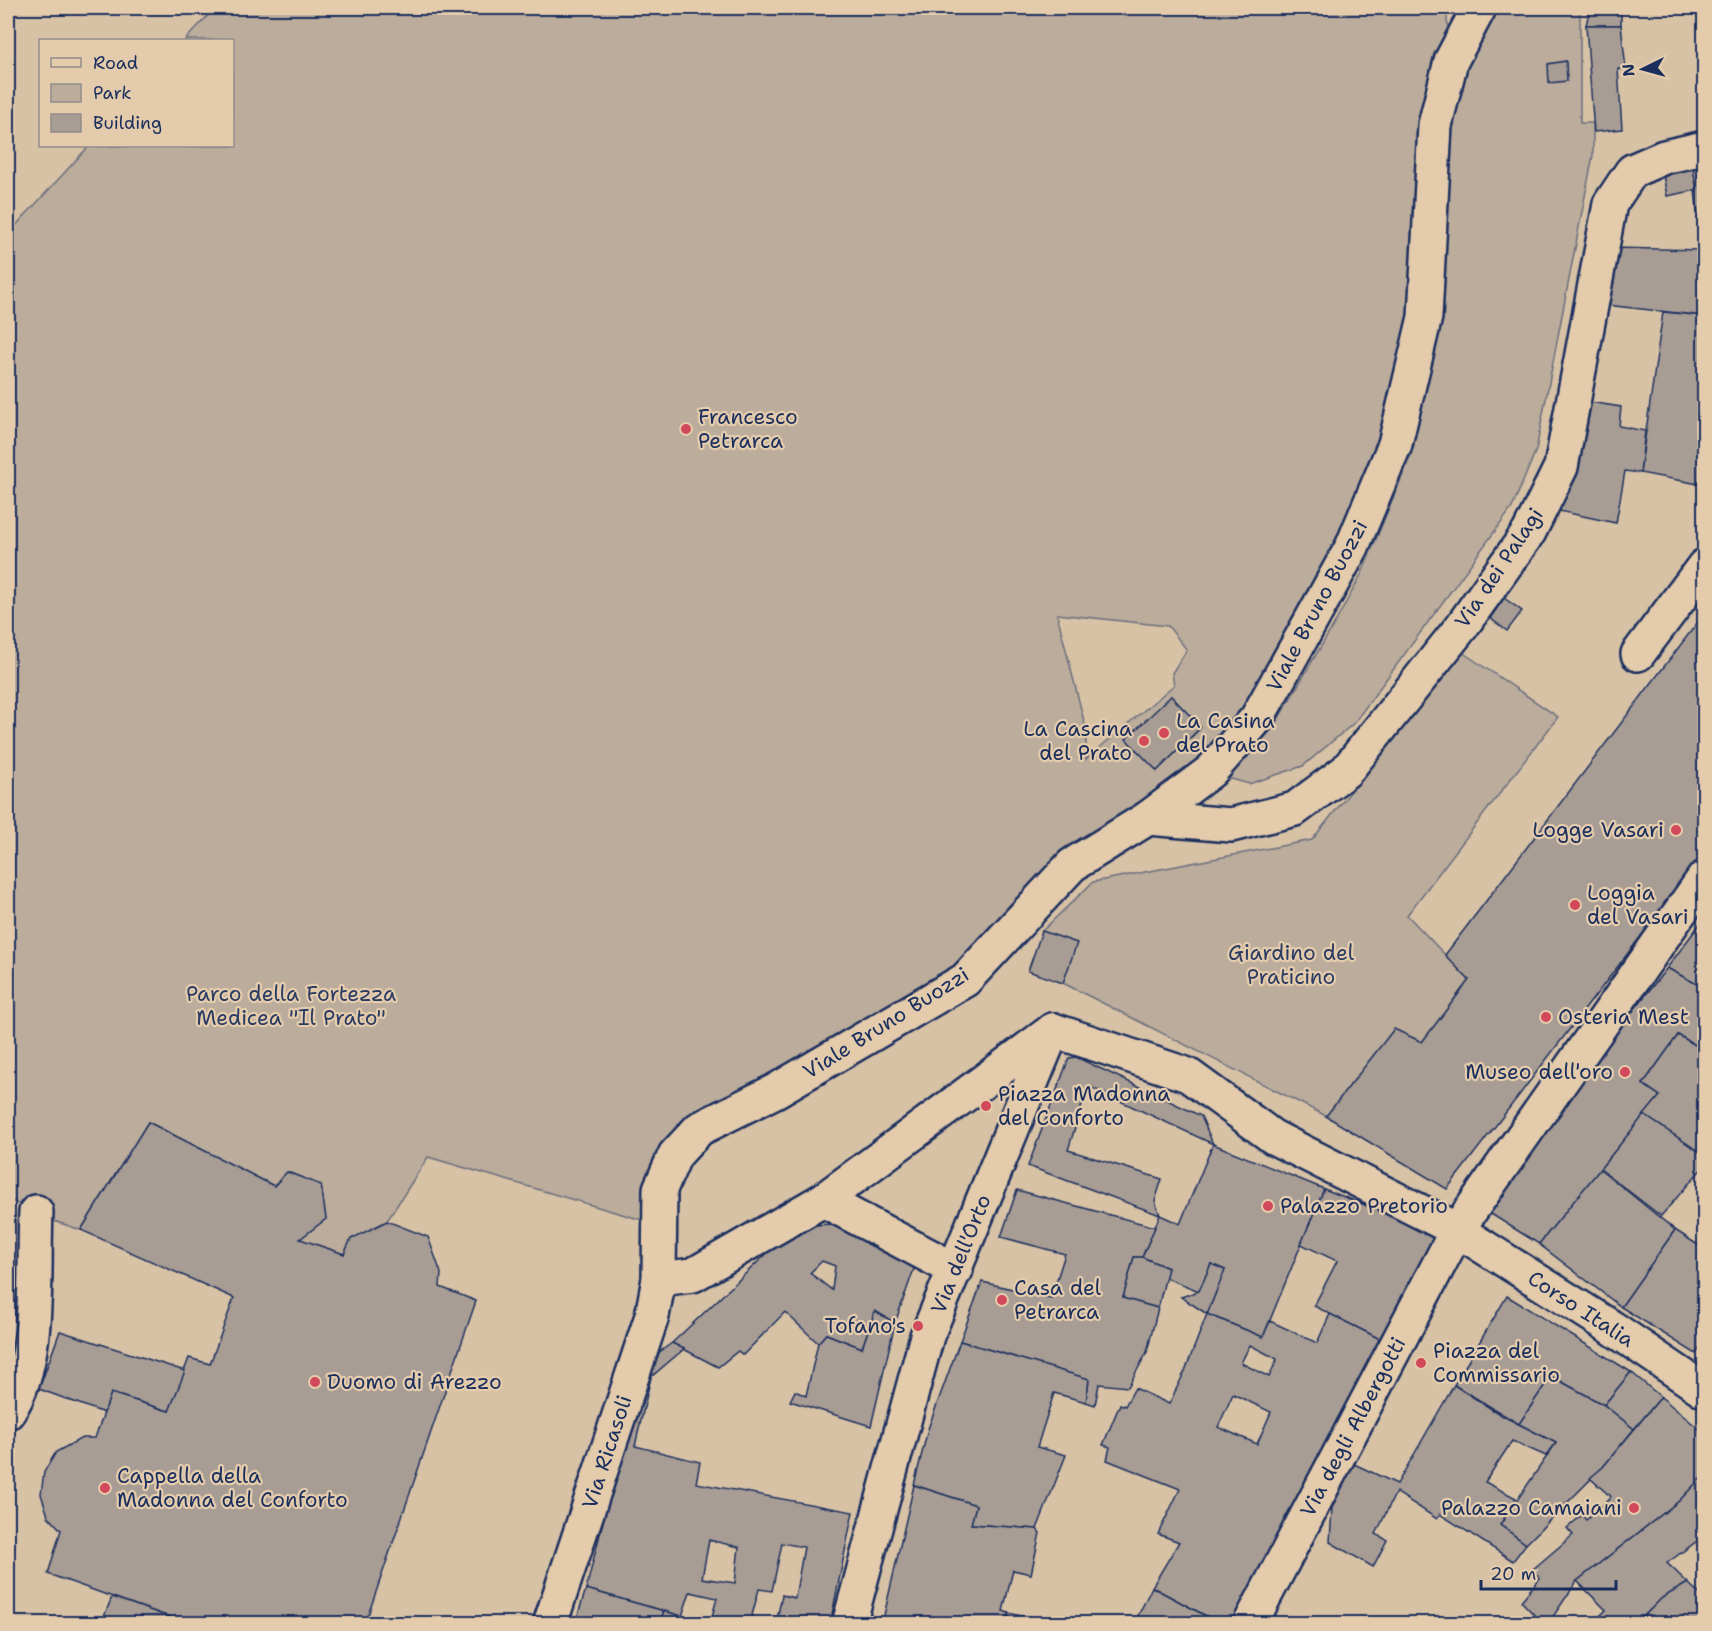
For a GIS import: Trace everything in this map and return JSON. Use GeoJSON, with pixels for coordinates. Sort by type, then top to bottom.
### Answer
{"type":"FeatureCollection","features":[{"type":"Feature","properties":{"kind":"street","name":"Viale Bruno Buozzi"},"geometry":{"type":"LineString","coordinates":[[659,1279],[660,1189],[675,1155],[699,1129],[775,1091],[965,980],[1072,865],[1148,818],[1211,771],[1257,718],[1318,612],[1352,547],[1395,444],[1425,317],[1435,125],[1450,61],[1479,8]]}},
{"type":"Feature","properties":{"kind":"street","name":"Via dei Palagi"},"geometry":{"type":"LineString","coordinates":[[1148,818],[1231,825],[1295,808],[1346,771],[1462,626],[1529,532],[1560,467],[1610,204],[1632,171],[1664,157],[1704,148]]}},
{"type":"Feature","properties":{"kind":"street"},"geometry":{"type":"LineString","coordinates":[[1638,654],[1704,566]]}},
{"type":"Feature","properties":{"kind":"street","name":"Via degli Albergotti"},"geometry":{"type":"LineString","coordinates":[[1250,1623],[1457,1230],[1704,878]]}},
{"type":"Feature","properties":{"kind":"street"},"geometry":{"type":"LineString","coordinates":[[659,1279],[693,1275],[823,1200],[1053,1030]]}},
{"type":"Feature","properties":{"kind":"street","name":"Corso Italia"},"geometry":{"type":"LineString","coordinates":[[1053,1030],[1188,1075],[1273,1137],[1457,1230],[1704,1390]]}},
{"type":"Feature","properties":{"kind":"street","name":"Via dell'Orto"},"geometry":{"type":"LineString","coordinates":[[849,1623],[927,1336],[1053,1030]]}},
{"type":"Feature","properties":{"kind":"street"},"geometry":{"type":"LineString","coordinates":[[823,1200],[956,1270]]}},
{"type":"Feature","properties":{"kind":"street"},"geometry":{"type":"LineString","coordinates":[[8,1412],[15,1401],[34,1332],[36,1212]]}},
{"type":"Feature","properties":{"kind":"street","name":"Via Ricasoli"},"geometry":{"type":"LineString","coordinates":[[550,1623],[652,1316],[659,1279]]}},
{"type":"Feature","properties":{"kind":"green space","name":"Parco della Fortezza Medicea \"Il Prato\""},"geometry":{"type":"Polygon","coordinates":[[[215,8],[1446,8],[1451,61],[1395,444],[1257,718],[965,980],[699,1129],[659,1225],[428,1157],[387,1221],[351,1239],[344,1254],[300,1239],[326,1219],[321,1185],[288,1172],[274,1186],[148,1122],[81,1230],[51,1220],[8,1199],[8,234],[88,147],[234,147],[234,39],[186,39],[215,8]],[[1057,614],[1086,729],[1086,759],[1174,685],[1172,673],[1187,650],[1168,626],[1057,614]],[[1171,696],[1157,771],[1201,728],[1171,696]]]}},
{"type":"Feature","properties":{"kind":"green space"},"geometry":{"type":"Polygon","coordinates":[[[1500,8],[1580,8],[1580,123],[1593,123],[1593,155],[1536,450],[1512,508],[1354,723],[1303,766],[1249,784],[1228,778],[1273,728],[1336,621],[1362,573],[1412,453],[1440,324],[1452,134],[1465,68],[1500,8]]]}},
{"type":"Feature","properties":{"kind":"green space","name":"Giardino del Praticino"},"geometry":{"type":"Polygon","coordinates":[[[1462,652],[1558,717],[1407,915],[1469,980],[1422,1042],[1394,1030],[1326,1116],[1063,983],[1076,943],[1042,931],[1093,882],[1312,840],[1462,652]]]}},
{"type":"Feature","properties":{"kind":"building"},"geometry":{"type":"Polygon","coordinates":[[[1590,8],[1621,8],[1621,25],[1586,25],[1590,8]]]}},
{"type":"Feature","properties":{"kind":"building"},"geometry":{"type":"Polygon","coordinates":[[[1586,25],[1621,25],[1626,69],[1618,69],[1622,129],[1594,132],[1586,25]]]}},
{"type":"Feature","properties":{"kind":"building"},"geometry":{"type":"Polygon","coordinates":[[[1566,61],[1567,81],[1549,83],[1548,64],[1566,61]]]}},
{"type":"Feature","properties":{"kind":"building"},"geometry":{"type":"Polygon","coordinates":[[[1704,156],[1704,230],[1700,230],[1691,159],[1704,156]]]}},
{"type":"Feature","properties":{"kind":"building"},"geometry":{"type":"Polygon","coordinates":[[[1691,159],[1697,190],[1667,196],[1661,164],[1691,159]]]}},
{"type":"Feature","properties":{"kind":"building"},"geometry":{"type":"Polygon","coordinates":[[[1700,230],[1704,230],[1704,316],[1606,305],[1614,248],[1702,250],[1700,230]]]}},
{"type":"Feature","properties":{"kind":"building"},"geometry":{"type":"Polygon","coordinates":[[[1663,312],[1704,316],[1704,485],[1640,473],[1663,312]]]}},
{"type":"Feature","properties":{"kind":"building"},"geometry":{"type":"Polygon","coordinates":[[[1583,401],[1621,407],[1619,426],[1645,431],[1640,473],[1625,471],[1616,523],[1559,511],[1583,401]]]}},
{"type":"Feature","properties":{"kind":"building"},"geometry":{"type":"Polygon","coordinates":[[[1504,598],[1522,611],[1507,631],[1490,618],[1504,598]]]}},
{"type":"Feature","properties":{"kind":"building","name":"Loggia del Vasari"},"geometry":{"type":"Polygon","coordinates":[[[1704,614],[1704,854],[1447,1189],[1326,1116],[1394,1029],[1422,1042],[1469,980],[1445,955],[1704,614]]]}},
{"type":"Feature","properties":{"kind":"building","name":"La Casina del Prato"},"geometry":{"type":"Polygon","coordinates":[[[1171,696],[1201,727],[1157,771],[1126,739],[1171,696]]]}},
{"type":"Feature","properties":{"kind":"building"},"geometry":{"type":"Polygon","coordinates":[[[1702,921],[1704,923],[1704,988],[1667,968],[1702,921]]]}},
{"type":"Feature","properties":{"kind":"building"},"geometry":{"type":"Polygon","coordinates":[[[1042,931],[1077,943],[1063,983],[1028,971],[1042,931]]]}},
{"type":"Feature","properties":{"kind":"building"},"geometry":{"type":"Polygon","coordinates":[[[1667,968],[1704,988],[1704,1050],[1678,1035],[1643,1084],[1660,1096],[1539,1244],[1483,1209],[1572,1088],[1667,968]]]}},
{"type":"Feature","properties":{"kind":"building"},"geometry":{"type":"Polygon","coordinates":[[[1678,1035],[1704,1050],[1704,1155],[1644,1115],[1660,1096],[1643,1084],[1678,1035]]]}},
{"type":"Feature","properties":{"kind":"building"},"geometry":{"type":"Polygon","coordinates":[[[1076,1057],[1201,1116],[1213,1144],[1088,1086],[1068,1150],[1162,1179],[1155,1201],[1160,1215],[1028,1166],[1069,1058],[1076,1057]]]}},
{"type":"Feature","properties":{"kind":"building"},"geometry":{"type":"Polygon","coordinates":[[[1644,1115],[1704,1155],[1704,1166],[1661,1216],[1600,1169],[1644,1115]]]}},
{"type":"Feature","properties":{"kind":"building","name":"Duomo di Arezzo"},"geometry":{"type":"Polygon","coordinates":[[[148,1122],[274,1186],[287,1172],[321,1185],[326,1219],[300,1239],[344,1254],[351,1239],[387,1221],[428,1237],[441,1273],[440,1287],[476,1301],[365,1624],[170,1624],[172,1618],[48,1574],[61,1530],[48,1516],[41,1494],[44,1472],[56,1452],[82,1438],[95,1438],[111,1393],[169,1411],[189,1358],[210,1364],[234,1298],[81,1230],[148,1122]]]}},
{"type":"Feature","properties":{"kind":"building"},"geometry":{"type":"Polygon","coordinates":[[[1213,1144],[1324,1189],[1263,1337],[1207,1314],[1225,1270],[1211,1264],[1199,1291],[1164,1277],[1168,1268],[1142,1257],[1160,1215],[1180,1224],[1213,1144]]]}},
{"type":"Feature","properties":{"kind":"building"},"geometry":{"type":"Polygon","coordinates":[[[1600,1169],[1675,1230],[1621,1307],[1539,1244],[1600,1169]]]}},
{"type":"Feature","properties":{"kind":"building"},"geometry":{"type":"Polygon","coordinates":[[[1324,1189],[1439,1234],[1386,1342],[1314,1306],[1337,1261],[1301,1244],[1324,1189]]]}},
{"type":"Feature","properties":{"kind":"building"},"geometry":{"type":"Polygon","coordinates":[[[1017,1190],[1155,1227],[1142,1257],[1134,1257],[1123,1298],[1158,1308],[1147,1352],[1128,1387],[1099,1384],[1095,1405],[1086,1402],[1089,1379],[960,1341],[982,1282],[1051,1298],[1065,1254],[1001,1237],[1017,1190]]]}},
{"type":"Feature","properties":{"kind":"building"},"geometry":{"type":"Polygon","coordinates":[[[851,1223],[920,1252],[895,1323],[875,1311],[862,1348],[826,1334],[818,1343],[785,1312],[743,1355],[738,1351],[718,1367],[672,1343],[796,1226],[851,1223]],[[822,1261],[810,1273],[832,1290],[835,1266],[822,1261]]]}},
{"type":"Feature","properties":{"kind":"building"},"geometry":{"type":"Polygon","coordinates":[[[1675,1230],[1704,1249],[1704,1340],[1696,1354],[1621,1307],[1675,1230]]]}},
{"type":"Feature","properties":{"kind":"building"},"geometry":{"type":"Polygon","coordinates":[[[1134,1257],[1142,1257],[1168,1268],[1158,1308],[1123,1298],[1134,1257]]]}},
{"type":"Feature","properties":{"kind":"building"},"geometry":{"type":"Polygon","coordinates":[[[1211,1264],[1225,1270],[1207,1314],[1181,1297],[1199,1291],[1211,1264]]]}},
{"type":"Feature","properties":{"kind":"building"},"geometry":{"type":"Polygon","coordinates":[[[1507,1296],[1631,1372],[1604,1405],[1551,1376],[1519,1424],[1454,1385],[1507,1296]]]}},
{"type":"Feature","properties":{"kind":"building"},"geometry":{"type":"Polygon","coordinates":[[[875,1311],[895,1323],[871,1426],[790,1401],[795,1391],[806,1396],[818,1343],[826,1334],[862,1348],[875,1311]]]}},
{"type":"Feature","properties":{"kind":"building"},"geometry":{"type":"Polygon","coordinates":[[[1207,1314],[1263,1337],[1270,1321],[1317,1343],[1330,1314],[1386,1342],[1239,1624],[1221,1624],[1152,1587],[1179,1542],[1158,1534],[1180,1489],[1107,1460],[1110,1447],[1103,1445],[1120,1404],[1125,1406],[1135,1388],[1169,1404],[1185,1371],[1207,1314]],[[1250,1345],[1241,1363],[1269,1377],[1277,1359],[1250,1345]],[[1233,1394],[1218,1427],[1257,1444],[1271,1412],[1233,1394]]]}},
{"type":"Feature","properties":{"kind":"building"},"geometry":{"type":"Polygon","coordinates":[[[60,1331],[185,1371],[169,1411],[111,1393],[104,1413],[39,1389],[60,1331]]]}},
{"type":"Feature","properties":{"kind":"building"},"geometry":{"type":"Polygon","coordinates":[[[960,1341],[1089,1379],[1086,1402],[1054,1393],[1037,1447],[1066,1455],[1037,1529],[971,1524],[976,1505],[914,1485],[928,1429],[960,1341]]]}},
{"type":"Feature","properties":{"kind":"building"},"geometry":{"type":"Polygon","coordinates":[[[672,1343],[684,1349],[651,1377],[635,1446],[700,1462],[696,1483],[853,1512],[830,1624],[776,1624],[782,1595],[795,1598],[804,1547],[782,1543],[772,1591],[759,1589],[751,1619],[764,1621],[763,1624],[710,1624],[717,1598],[690,1592],[682,1616],[586,1589],[643,1364],[672,1343]],[[709,1540],[702,1578],[735,1583],[739,1547],[709,1540]]]}},
{"type":"Feature","properties":{"kind":"building"},"geometry":{"type":"Polygon","coordinates":[[[1631,1372],[1661,1397],[1634,1429],[1604,1405],[1631,1372]]]}},
{"type":"Feature","properties":{"kind":"building"},"geometry":{"type":"Polygon","coordinates":[[[1551,1376],[1604,1405],[1634,1429],[1603,1467],[1526,1544],[1500,1525],[1556,1443],[1519,1424],[1551,1376]]]}},
{"type":"Feature","properties":{"kind":"building"},"geometry":{"type":"Polygon","coordinates":[[[1454,1385],[1501,1415],[1556,1443],[1546,1456],[1512,1441],[1485,1482],[1516,1498],[1500,1525],[1526,1544],[1513,1561],[1440,1514],[1437,1519],[1396,1492],[1376,1534],[1387,1540],[1373,1567],[1330,1542],[1332,1508],[1352,1463],[1397,1484],[1454,1385]]]}},
{"type":"Feature","properties":{"kind":"building","name":"Palazzo Camaiani"},"geometry":{"type":"Polygon","coordinates":[[[1661,1397],[1704,1433],[1704,1475],[1679,1501],[1577,1581],[1548,1624],[1543,1624],[1521,1601],[1540,1578],[1532,1570],[1573,1535],[1567,1528],[1582,1515],[1586,1520],[1611,1497],[1590,1478],[1603,1467],[1661,1397]]]}},
{"type":"Feature","properties":{"kind":"building"},"geometry":{"type":"Polygon","coordinates":[[[1704,1475],[1704,1536],[1667,1563],[1688,1583],[1662,1598],[1636,1624],[1592,1624],[1606,1610],[1577,1581],[1679,1501],[1704,1475]]]}},
{"type":"Feature","properties":{"kind":"building"},"geometry":{"type":"Polygon","coordinates":[[[914,1485],[976,1505],[971,1524],[1037,1529],[1040,1533],[1031,1574],[1013,1570],[1003,1611],[1009,1613],[1006,1624],[882,1624],[914,1485]]]}},
{"type":"Feature","properties":{"kind":"building"},"geometry":{"type":"Polygon","coordinates":[[[1688,1583],[1704,1598],[1704,1624],[1636,1624],[1662,1598],[1688,1583]]]}},
{"type":"Feature","properties":{"kind":"building"},"geometry":{"type":"Polygon","coordinates":[[[1152,1587],[1221,1624],[1134,1624],[1152,1587]]]}},
{"type":"Feature","properties":{"kind":"building"},"geometry":{"type":"Polygon","coordinates":[[[586,1589],[664,1611],[659,1624],[575,1624],[586,1589]]]}},
{"type":"Feature","properties":{"kind":"building"},"geometry":{"type":"Polygon","coordinates":[[[112,1597],[172,1618],[170,1624],[101,1624],[112,1597]]]}},
{"type":"Feature","properties":{"kind":"building"},"geometry":{"type":"Polygon","coordinates":[[[664,1611],[682,1616],[680,1624],[659,1624],[664,1611]]]}},
{"type":"Feature","properties":{"kind":"building"},"geometry":{"type":"Polygon","coordinates":[[[1009,1613],[1030,1618],[1028,1624],[1006,1624],[1009,1613]]]}},
{"type":"Feature","properties":{"kind":"place","name":"Francesco Petrarca"},"geometry":{"type":"Point","coordinates":[686,429]}},
{"type":"Feature","properties":{"kind":"place","name":"La Casina del Prato"},"geometry":{"type":"Point","coordinates":[1164,733]}},
{"type":"Feature","properties":{"kind":"place","name":"La Cascina del Prato"},"geometry":{"type":"Point","coordinates":[1144,741]}},
{"type":"Feature","properties":{"kind":"place","name":"Logge Vasari"},"geometry":{"type":"Point","coordinates":[1676,830]}},
{"type":"Feature","properties":{"kind":"place","name":"Loggia del Vasari"},"geometry":{"type":"Point","coordinates":[1575,905]}},
{"type":"Feature","properties":{"kind":"place","name":"Osteria Mest"},"geometry":{"type":"Point","coordinates":[1546,1017]}},
{"type":"Feature","properties":{"kind":"place","name":"Museo dell'oro"},"geometry":{"type":"Point","coordinates":[1625,1072]}},
{"type":"Feature","properties":{"kind":"place","name":"Piazza Madonna del Conforto"},"geometry":{"type":"Point","coordinates":[986,1106]}},
{"type":"Feature","properties":{"kind":"place","name":"Palazzo Pretorio"},"geometry":{"type":"Point","coordinates":[1268,1206]}},
{"type":"Feature","properties":{"kind":"place","name":"Casa del Petrarca"},"geometry":{"type":"Point","coordinates":[1002,1300]}},
{"type":"Feature","properties":{"kind":"place","name":"Tofano's"},"geometry":{"type":"Point","coordinates":[918,1326]}},
{"type":"Feature","properties":{"kind":"place","name":"Piazza del Commissario"},"geometry":{"type":"Point","coordinates":[1421,1363]}},
{"type":"Feature","properties":{"kind":"place","name":"Duomo di Arezzo"},"geometry":{"type":"Point","coordinates":[315,1382]}},
{"type":"Feature","properties":{"kind":"place","name":"Cappella della Madonna del Conforto"},"geometry":{"type":"Point","coordinates":[105,1488]}},
{"type":"Feature","properties":{"kind":"place","name":"Palazzo Camaiani"},"geometry":{"type":"Point","coordinates":[1634,1508]}}]}
